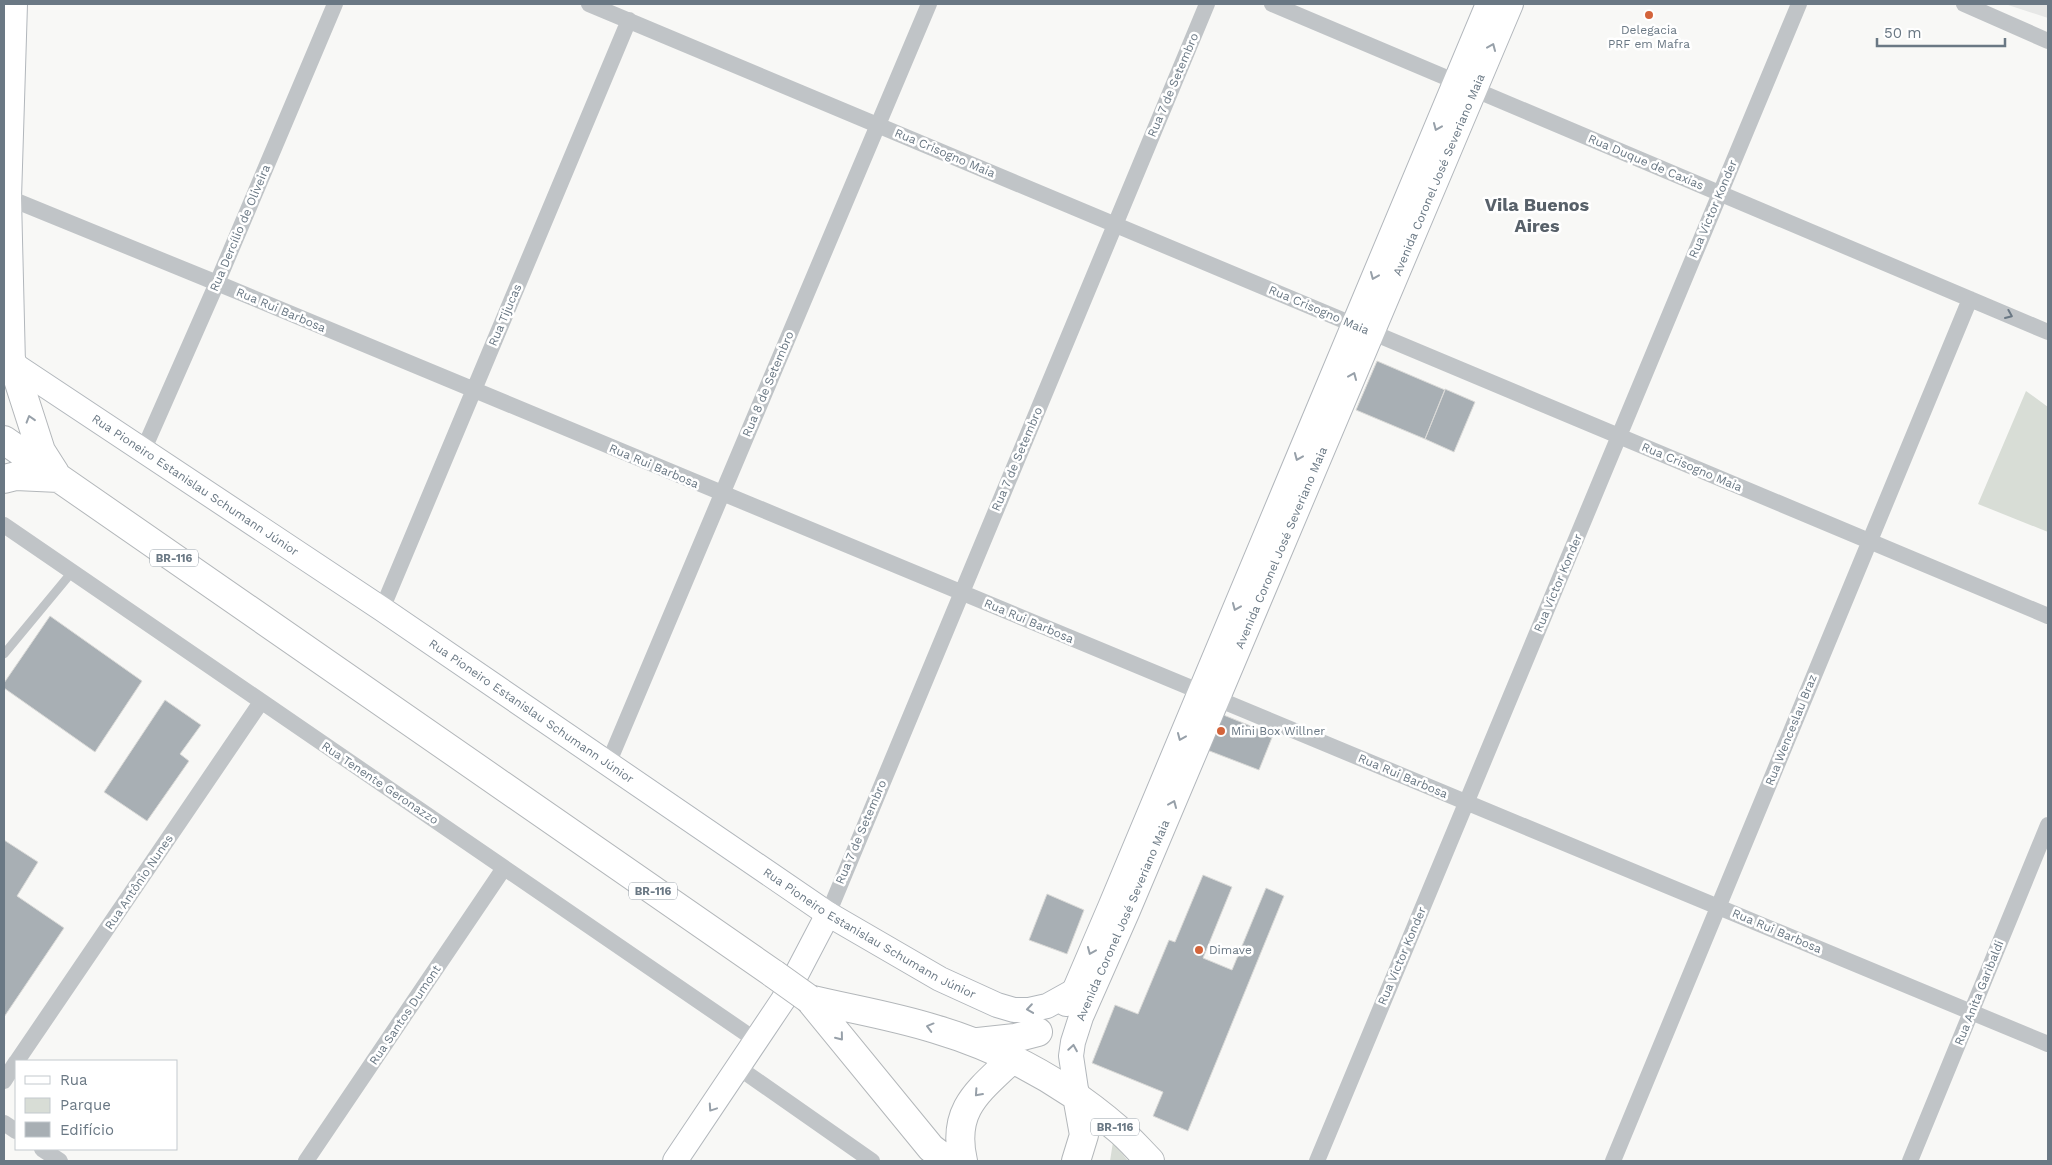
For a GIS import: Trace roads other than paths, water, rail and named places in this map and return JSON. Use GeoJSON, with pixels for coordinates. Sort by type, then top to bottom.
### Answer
{"type":"FeatureCollection","features":[{"type":"Feature","properties":{"kind":"highway"},"geometry":{"type":"LineString","coordinates":[[7,362],[41,451],[59,478]]}},
{"type":"Feature","properties":{"kind":"highway","name":"BR-116"},"geometry":{"type":"LineString","coordinates":[[4,440],[809,999],[931,1148],[948,1161]]}},
{"type":"Feature","properties":{"kind":"highway"},"geometry":{"type":"LineString","coordinates":[[4,479],[16,476],[59,478]]}},
{"type":"Feature","properties":{"kind":"highway","name":"BR-116"},"geometry":{"type":"LineString","coordinates":[[809,999],[934,1028],[976,1042],[1012,1059],[1077,1096],[1119,1129],[1150,1161]]}},
{"type":"Feature","properties":{"kind":"highway"},"geometry":{"type":"LineString","coordinates":[[976,1042],[1015,1038],[1038,1032]]}},
{"type":"Feature","properties":{"kind":"highway"},"geometry":{"type":"LineString","coordinates":[[963,1161],[960,1151],[961,1123],[973,1096],[1012,1059]]}},
{"type":"Feature","properties":{"kind":"highway"},"geometry":{"type":"LineString","coordinates":[[1076,1161],[1084,1135],[1077,1096]]}},
{"type":"Feature","properties":{"kind":"main road"},"geometry":{"type":"LineString","coordinates":[[7,362],[8,198],[15,4]]}},
{"type":"Feature","properties":{"kind":"main road","name":"Avenida Coronel José Severiano Maia"},"geometry":{"type":"LineString","coordinates":[[1465,86],[1488,4]]}},
{"type":"Feature","properties":{"kind":"main road","name":"Avenida Coronel José Severiano Maia"},"geometry":{"type":"LineString","coordinates":[[1077,1096],[1072,1056],[1073,1042],[1081,1017],[1209,695],[1465,86],[1510,4]]}},
{"type":"Feature","properties":{"kind":"main road","name":"Rua Pioneiro Estanislau Schumann Júnior"},"geometry":{"type":"LineString","coordinates":[[7,362],[382,609],[828,914],[940,979],[997,1005],[1014,1010],[1030,1010],[1047,1006],[1074,991]]}},
{"type":"Feature","properties":{"kind":"main road","name":"Avenida Coronel José Severiano Maia"},"geometry":{"type":"LineString","coordinates":[[1012,1059],[1065,1005],[1074,991],[1209,695]]}},
{"type":"Feature","properties":{"kind":"main road"},"geometry":{"type":"LineString","coordinates":[[675,1161],[783,1000],[828,914]]}},
{"type":"Feature","properties":{"kind":"street","name":"Rua Dercílio de Oliveira"},"geometry":{"type":"LineString","coordinates":[[143,451],[217,283],[335,4]]}},
{"type":"Feature","properties":{"kind":"street","name":"Rua Crisogno Maia"},"geometry":{"type":"LineString","coordinates":[[589,4],[2048,616]]}},
{"type":"Feature","properties":{"kind":"street","name":"Rua 8 de Setembro"},"geometry":{"type":"LineString","coordinates":[[608,764],[929,4]]}},
{"type":"Feature","properties":{"kind":"street","name":"Rua 7 de Setembro"},"geometry":{"type":"LineString","coordinates":[[828,914],[1207,4]]}},
{"type":"Feature","properties":{"kind":"street","name":"Rua Duque de Caxias"},"geometry":{"type":"LineString","coordinates":[[1272,4],[2048,332]]}},
{"type":"Feature","properties":{"kind":"street","name":"Rua Victor Konder"},"geometry":{"type":"LineString","coordinates":[[1317,1161],[1799,4]]}},
{"type":"Feature","properties":{"kind":"street"},"geometry":{"type":"LineString","coordinates":[[1964,4],[2048,41]]}},
{"type":"Feature","properties":{"kind":"street","name":"Rua Tijucas"},"geometry":{"type":"LineString","coordinates":[[382,609],[629,20]]}},
{"type":"Feature","properties":{"kind":"street","name":"Rua Rui Barbosa"},"geometry":{"type":"LineString","coordinates":[[8,198],[217,283],[2048,1044]]}},
{"type":"Feature","properties":{"kind":"street","name":"Rua Wenceslau Braz"},"geometry":{"type":"LineString","coordinates":[[1613,1161],[1970,299]]}},
{"type":"Feature","properties":{"kind":"street","name":"Rua Tenente Geronazzo"},"geometry":{"type":"LineString","coordinates":[[4,525],[757,1041]]}},
{"type":"Feature","properties":{"kind":"street","name":"Rua Antônio Nunes"},"geometry":{"type":"LineString","coordinates":[[18,1060],[262,702]]}},
{"type":"Feature","properties":{"kind":"street","name":"Rua Anita Garibaldi"},"geometry":{"type":"LineString","coordinates":[[1910,1161],[2048,825]]}},
{"type":"Feature","properties":{"kind":"street","name":"Rua Santos Dumont"},"geometry":{"type":"LineString","coordinates":[[306,1161],[504,868]]}},
{"type":"Feature","properties":{"kind":"street","name":"Rua Antônio Nunes"},"geometry":{"type":"LineString","coordinates":[[4,1080],[15,1065]]}},
{"type":"Feature","properties":{"kind":"street"},"geometry":{"type":"LineString","coordinates":[[739,1068],[872,1161]]}},
{"type":"Feature","properties":{"kind":"street"},"geometry":{"type":"LineString","coordinates":[[4,1123],[15,1131]]}},
{"type":"Feature","properties":{"kind":"street"},"geometry":{"type":"LineString","coordinates":[[44,1150],[60,1161]]}},
{"type":"Feature","properties":{"kind":"lane"},"geometry":{"type":"LineString","coordinates":[[4,654],[72,572]]}},
{"type":"Feature","properties":{"kind":"place","name":"Delegacia PRF em Mafra"},"geometry":{"type":"Point","coordinates":[1649,15]}},
{"type":"Feature","properties":{"kind":"place","name":"Mini Box Willner"},"geometry":{"type":"Point","coordinates":[1221,731]}},
{"type":"Feature","properties":{"kind":"place","name":"Dimave"},"geometry":{"type":"Point","coordinates":[1199,950]}},
{"type":"Feature","properties":{"kind":"district","name":"Vila Buenos Aires"},"geometry":{"type":"Point","coordinates":[1537,215]}}]}
